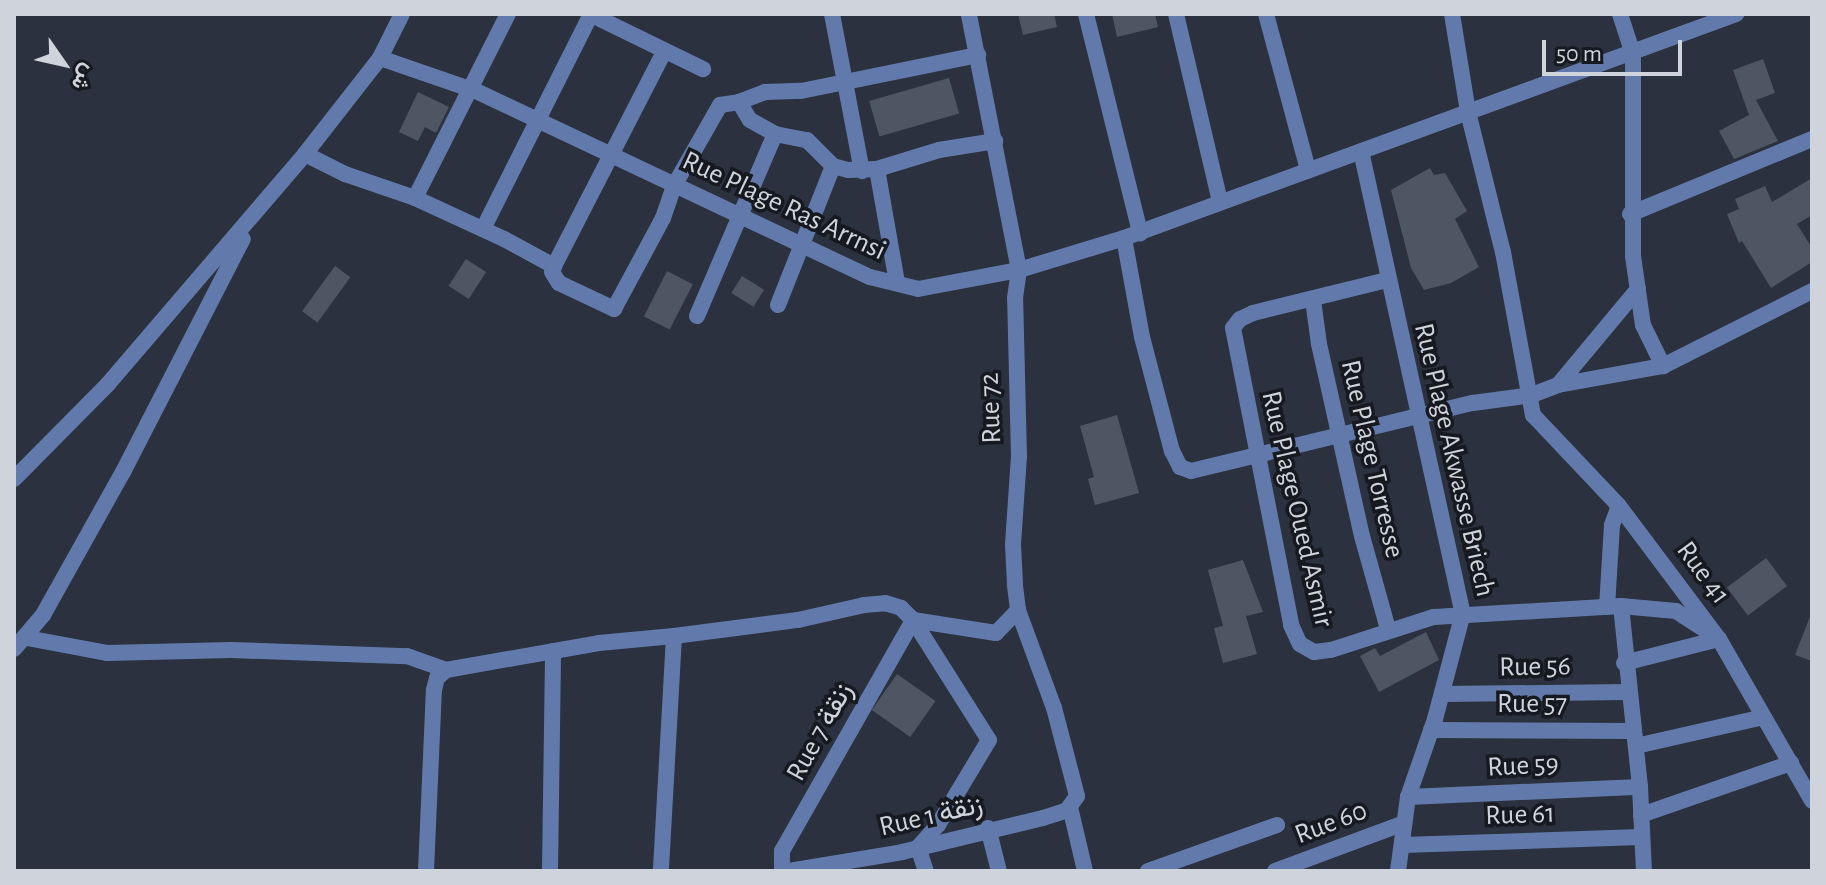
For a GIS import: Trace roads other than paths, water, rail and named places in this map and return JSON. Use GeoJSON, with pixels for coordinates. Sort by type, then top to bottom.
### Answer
{"type":"FeatureCollection","features":[{"type":"Feature","properties":{"kind":"street"},"geometry":{"type":"LineString","coordinates":[[14,479],[81,414],[305,154],[380,58],[402,14]]}},
{"type":"Feature","properties":{"kind":"street"},"geometry":{"type":"LineString","coordinates":[[415,198],[508,14]]}},
{"type":"Feature","properties":{"kind":"street"},"geometry":{"type":"LineString","coordinates":[[483,229],[591,14],[703,69]]}},
{"type":"Feature","properties":{"kind":"street"},"geometry":{"type":"LineString","coordinates":[[832,14],[844,82],[897,283]]}},
{"type":"Feature","properties":{"kind":"street","name":"Rue 72"},"geometry":{"type":"LineString","coordinates":[[969,14],[1019,270],[1015,298],[1019,457],[1013,544],[1018,610],[1054,708],[1085,871]]}},
{"type":"Feature","properties":{"kind":"street"},"geometry":{"type":"LineString","coordinates":[[1086,14],[1132,236],[1142,337],[1174,457],[1185,470],[1197,471],[1256,452],[1419,418],[1473,403],[1532,395],[1558,385],[1663,366],[1812,291]]}},
{"type":"Feature","properties":{"kind":"street"},"geometry":{"type":"LineString","coordinates":[[1176,14],[1220,202]]}},
{"type":"Feature","properties":{"kind":"street"},"geometry":{"type":"LineString","coordinates":[[1266,14],[1308,170]]}},
{"type":"Feature","properties":{"kind":"street","name":"Rue 41"},"geometry":{"type":"LineString","coordinates":[[1452,14],[1468,112],[1503,252],[1532,395],[1533,415],[1619,506],[1719,639],[1812,801]]}},
{"type":"Feature","properties":{"kind":"street"},"geometry":{"type":"LineString","coordinates":[[1620,14],[1633,54],[1630,214],[1638,289],[1643,325],[1663,366]]}},
{"type":"Feature","properties":{"kind":"street","name":"Rue Plage Ras Arrnsi"},"geometry":{"type":"LineString","coordinates":[[380,58],[468,88],[870,277],[918,289],[1019,270],[1132,236],[1736,14]]}},
{"type":"Feature","properties":{"kind":"street"},"geometry":{"type":"LineString","coordinates":[[664,52],[552,272],[559,283],[616,308],[663,218],[675,184],[714,110],[720,105],[765,92],[801,91],[978,55]]}},
{"type":"Feature","properties":{"kind":"street"},"geometry":{"type":"LineString","coordinates":[[739,102],[750,120],[775,134],[807,140],[833,166],[869,170],[939,150],[995,141]]}},
{"type":"Feature","properties":{"kind":"street"},"geometry":{"type":"LineString","coordinates":[[697,316],[775,134]]}},
{"type":"Feature","properties":{"kind":"street"},"geometry":{"type":"LineString","coordinates":[[1630,214],[1812,139]]}},
{"type":"Feature","properties":{"kind":"street","name":"Rue Plage Akwasse Briech"},"geometry":{"type":"LineString","coordinates":[[1361,151],[1387,280],[1463,613],[1442,694],[1408,797],[1398,871]]}},
{"type":"Feature","properties":{"kind":"street"},"geometry":{"type":"LineString","coordinates":[[305,154],[345,174],[415,198],[554,266]]}},
{"type":"Feature","properties":{"kind":"street"},"geometry":{"type":"LineString","coordinates":[[778,305],[833,166]]}},
{"type":"Feature","properties":{"kind":"street"},"geometry":{"type":"LineString","coordinates":[[259,209],[123,472],[20,644],[107,653],[231,650],[407,656],[446,670],[553,651],[798,620],[885,603],[901,608],[913,620],[989,740],[938,825],[918,847],[926,871]]}},
{"type":"Feature","properties":{"kind":"street"},"geometry":{"type":"LineString","coordinates":[[1313,300],[1387,280]]}},
{"type":"Feature","properties":{"kind":"street"},"geometry":{"type":"LineString","coordinates":[[1558,385],[1638,289]]}},
{"type":"Feature","properties":{"kind":"street","name":"Rue Plage Oued Asmir"},"geometry":{"type":"LineString","coordinates":[[1313,300],[1240,319],[1233,328],[1295,637],[1305,649],[1331,650],[1388,629]]}},
{"type":"Feature","properties":{"kind":"street","name":"Rue Plage Torresse"},"geometry":{"type":"LineString","coordinates":[[1313,300],[1338,433],[1388,629]]}},
{"type":"Feature","properties":{"kind":"street"},"geometry":{"type":"LineString","coordinates":[[1619,506],[1612,525],[1614,606],[1640,787],[1644,871]]}},
{"type":"Feature","properties":{"kind":"street"},"geometry":{"type":"LineString","coordinates":[[1388,629],[1463,613],[1614,606],[1676,611],[1719,639]]}},
{"type":"Feature","properties":{"kind":"street"},"geometry":{"type":"LineString","coordinates":[[913,620],[996,633],[1018,610]]}},
{"type":"Feature","properties":{"kind":"street","name":"Rue 7 زنقة"},"geometry":{"type":"LineString","coordinates":[[782,871],[782,851],[913,620]]}},
{"type":"Feature","properties":{"kind":"street"},"geometry":{"type":"LineString","coordinates":[[661,871],[674,636]]}},
{"type":"Feature","properties":{"kind":"street"},"geometry":{"type":"LineString","coordinates":[[1624,663],[1719,639]]}},
{"type":"Feature","properties":{"kind":"street"},"geometry":{"type":"LineString","coordinates":[[550,871],[553,651]]}},
{"type":"Feature","properties":{"kind":"street"},"geometry":{"type":"LineString","coordinates":[[426,871],[434,690],[437,678],[446,670]]}},
{"type":"Feature","properties":{"kind":"street","name":"Rue 56"},"geometry":{"type":"LineString","coordinates":[[1442,694],[1628,692]]}},
{"type":"Feature","properties":{"kind":"street"},"geometry":{"type":"LineString","coordinates":[[1634,739],[1764,717]]}},
{"type":"Feature","properties":{"kind":"street","name":"Rue 57"},"geometry":{"type":"LineString","coordinates":[[1431,730],[1634,739]]}},
{"type":"Feature","properties":{"kind":"street"},"geometry":{"type":"LineString","coordinates":[[1641,815],[1791,763]]}},
{"type":"Feature","properties":{"kind":"street","name":"Rue 59"},"geometry":{"type":"LineString","coordinates":[[1408,797],[1640,787]]}},
{"type":"Feature","properties":{"kind":"street","name":"Rue 1 زنقة"},"geometry":{"type":"LineString","coordinates":[[789,871],[855,866],[988,828],[1043,818],[1074,802]]}},
{"type":"Feature","properties":{"kind":"street","name":"Rue 60"},"geometry":{"type":"LineString","coordinates":[[1275,871],[1404,823]]}},
{"type":"Feature","properties":{"kind":"street"},"geometry":{"type":"LineString","coordinates":[[1148,871],[1277,825]]}},
{"type":"Feature","properties":{"kind":"street"},"geometry":{"type":"LineString","coordinates":[[988,828],[999,871]]}},
{"type":"Feature","properties":{"kind":"street","name":"Rue 61"},"geometry":{"type":"LineString","coordinates":[[1402,845],[1640,837]]}}]}
